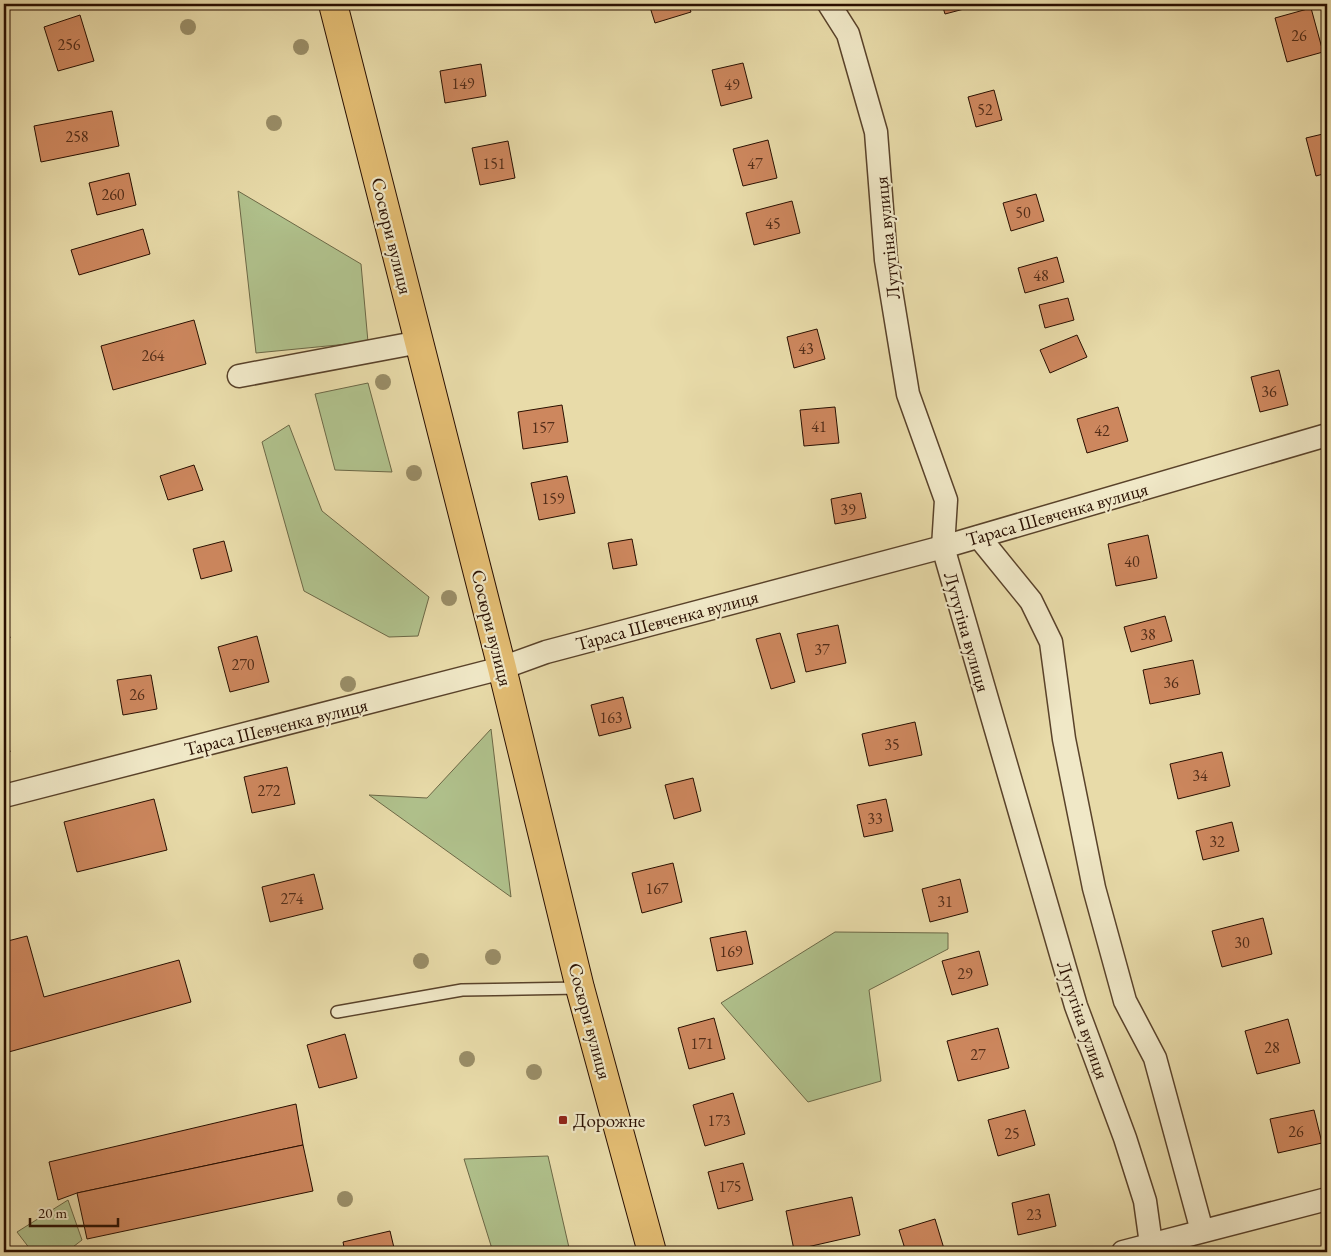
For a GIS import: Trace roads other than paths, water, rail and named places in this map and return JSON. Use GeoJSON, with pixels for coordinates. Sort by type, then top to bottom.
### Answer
{"type":"FeatureCollection","features":[{"type":"Feature","properties":{"kind":"main road","name":"Сосюри вулиця"},"geometry":{"type":"LineString","coordinates":[[333,4],[502,668],[580,988],[652,1252]]}},
{"type":"Feature","properties":{"kind":"street","name":"Лутугіна вулиця"},"geometry":{"type":"LineString","coordinates":[[829,4],[848,34],[876,132],[889,279],[908,394],[946,500],[943,547],[1076,1006],[1145,1201],[1153,1248]]}},
{"type":"Feature","properties":{"kind":"street"},"geometry":{"type":"LineString","coordinates":[[239,376],[420,342]]}},
{"type":"Feature","properties":{"kind":"street","name":"Тараса Шевченка вулиця"},"geometry":{"type":"LineString","coordinates":[[4,796],[502,668],[546,652],[979,537],[1327,435]]}},
{"type":"Feature","properties":{"kind":"street"},"geometry":{"type":"LineString","coordinates":[[979,537],[1031,601],[1050,642],[1064,738],[1094,888],[1125,1001],[1155,1058],[1202,1231]]}},
{"type":"Feature","properties":{"kind":"street"},"geometry":{"type":"LineString","coordinates":[[1123,1252],[1153,1248],[1202,1231],[1327,1199]]}},
{"type":"Feature","properties":{"kind":"lane"},"geometry":{"type":"LineString","coordinates":[[337,1012],[462,990],[580,988]]}},
{"type":"Feature","properties":{"kind":"place","name":"Дорожне"},"geometry":{"type":"Point","coordinates":[563,1120]}}]}
